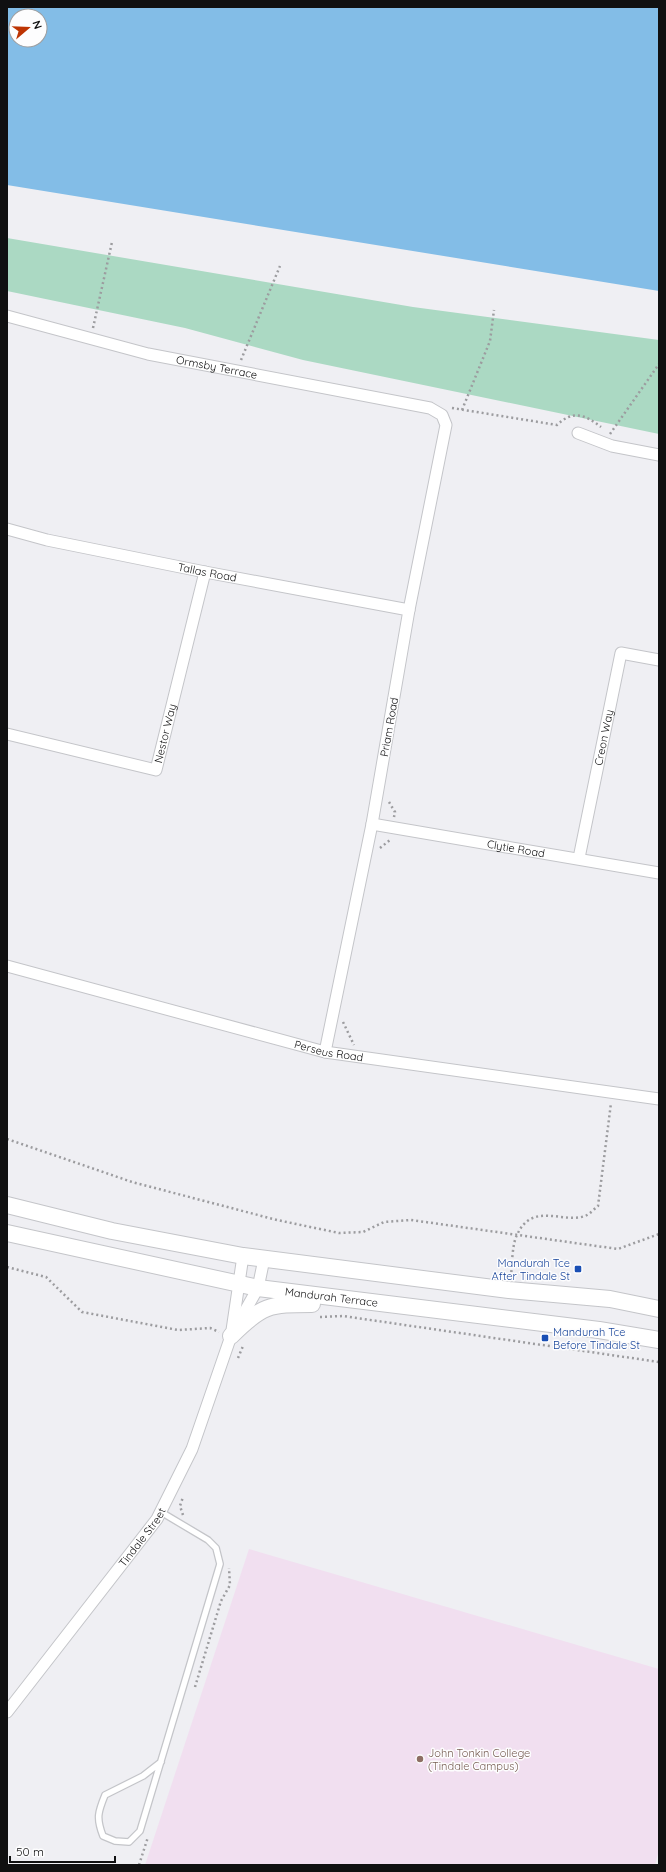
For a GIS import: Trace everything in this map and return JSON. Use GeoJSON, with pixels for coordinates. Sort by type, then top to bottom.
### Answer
{"type":"FeatureCollection","features":[{"type":"Feature","properties":{"kind":"main road"},"geometry":{"type":"LineString","coordinates":[[7,1205],[112,1231],[243,1256],[509,1290],[610,1300],[659,1309]]}},
{"type":"Feature","properties":{"kind":"main road","name":"Mandurah Terrace"},"geometry":{"type":"LineString","coordinates":[[7,1233],[258,1288],[599,1330],[659,1340]]}},
{"type":"Feature","properties":{"kind":"main road"},"geometry":{"type":"LineString","coordinates":[[237,1341],[251,1316],[273,1306],[292,1303],[311,1305],[343,1298]]}},
{"type":"Feature","properties":{"kind":"street","name":"Ormsby Terrace"},"geometry":{"type":"LineString","coordinates":[[7,316],[148,354],[430,408]]}},
{"type":"Feature","properties":{"kind":"street","name":"Priam Road"},"geometry":{"type":"LineString","coordinates":[[325,1052],[372,824],[409,610],[446,425],[442,415],[430,408]]}},
{"type":"Feature","properties":{"kind":"street"},"geometry":{"type":"LineString","coordinates":[[578,433],[612,446],[659,455]]}},
{"type":"Feature","properties":{"kind":"street","name":"Tallas Road"},"geometry":{"type":"LineString","coordinates":[[7,529],[47,540],[205,572],[409,610]]}},
{"type":"Feature","properties":{"kind":"street","name":"Nestor Way"},"geometry":{"type":"LineString","coordinates":[[7,734],[156,770],[205,572]]}},
{"type":"Feature","properties":{"kind":"street","name":"Creon Way"},"geometry":{"type":"LineString","coordinates":[[579,858],[621,653],[659,660]]}},
{"type":"Feature","properties":{"kind":"street","name":"Clytie Road"},"geometry":{"type":"LineString","coordinates":[[372,824],[579,858],[659,873]]}},
{"type":"Feature","properties":{"kind":"street","name":"Perseus Road"},"geometry":{"type":"LineString","coordinates":[[7,966],[325,1052],[659,1098]]}},
{"type":"Feature","properties":{"kind":"street","name":"Tindale Street"},"geometry":{"type":"LineString","coordinates":[[237,1341],[238,1283],[243,1256]]}},
{"type":"Feature","properties":{"kind":"street","name":"Tindale Street"},"geometry":{"type":"LineString","coordinates":[[7,1712],[161,1512],[192,1449],[237,1341],[258,1288],[264,1259]]}},
{"type":"Feature","properties":{"kind":"lane"},"geometry":{"type":"LineString","coordinates":[[161,1512],[208,1540],[216,1548],[220,1564],[161,1762],[140,1831],[128,1842],[115,1841],[103,1836],[98,1823],[98,1812],[105,1795],[143,1776],[161,1762]]}},
{"type":"Feature","properties":{"kind":"path"},"geometry":{"type":"LineString","coordinates":[[92,330],[112,242]]}},
{"type":"Feature","properties":{"kind":"path"},"geometry":{"type":"LineString","coordinates":[[241,360],[280,266]]}},
{"type":"Feature","properties":{"kind":"path"},"geometry":{"type":"LineString","coordinates":[[462,410],[490,341],[494,310]]}},
{"type":"Feature","properties":{"kind":"path"},"geometry":{"type":"LineString","coordinates":[[610,434],[659,364]]}},
{"type":"Feature","properties":{"kind":"path"},"geometry":{"type":"LineString","coordinates":[[509,1290],[516,1235],[529,1220],[549,1214],[568,1217],[585,1216],[598,1206],[611,1102]]}},
{"type":"Feature","properties":{"kind":"path"},"geometry":{"type":"LineString","coordinates":[[7,1139],[132,1182],[270,1218],[338,1233],[363,1232],[384,1222],[411,1220],[618,1249],[659,1234]]}},
{"type":"Feature","properties":{"kind":"path"},"geometry":{"type":"LineString","coordinates":[[7,1267],[46,1277],[82,1312],[178,1330],[210,1328],[237,1341],[236,1364]]}},
{"type":"Feature","properties":{"kind":"path"},"geometry":{"type":"LineString","coordinates":[[314,1317],[344,1316],[659,1362]]}},
{"type":"Feature","properties":{"kind":"path"},"geometry":{"type":"LineString","coordinates":[[505,1339],[506,1318]]}},
{"type":"Feature","properties":{"kind":"path"},"geometry":{"type":"LineString","coordinates":[[184,1517],[180,1506],[186,1492]]}},
{"type":"Feature","properties":{"kind":"path"},"geometry":{"type":"LineString","coordinates":[[193,1692],[221,1601],[230,1585],[228,1563]]}},
{"type":"Feature","properties":{"kind":"path"},"geometry":{"type":"LineString","coordinates":[[139,1865],[149,1835]]}},
{"type":"Feature","properties":{"kind":"shaded area","name":"John Tonkin College (Tindale Campus)"},"geometry":{"type":"Polygon","coordinates":[[[249,1549],[659,1669],[659,1850],[655,1865],[145,1865],[249,1549]]]}},
{"type":"Feature","properties":{"kind":"green space"},"geometry":{"type":"Polygon","coordinates":[[[7,238],[413,307],[659,340],[659,434],[303,360],[185,328],[7,291],[7,238]]]}},
{"type":"Feature","properties":{"kind":"water"},"geometry":{"type":"Polygon","coordinates":[[[7,7],[659,7],[659,291],[7,185],[7,7]]]}},
{"type":"Feature","properties":{"kind":"place","name":"Mandurah Tce After Tindale St"},"geometry":{"type":"Point","coordinates":[578,1269]}},
{"type":"Feature","properties":{"kind":"place","name":"Mandurah Tce Before Tindale St"},"geometry":{"type":"Point","coordinates":[545,1338]}},
{"type":"Feature","properties":{"kind":"place","name":"John Tonkin College (Tindale Campus)"},"geometry":{"type":"Point","coordinates":[420,1759]}}]}
